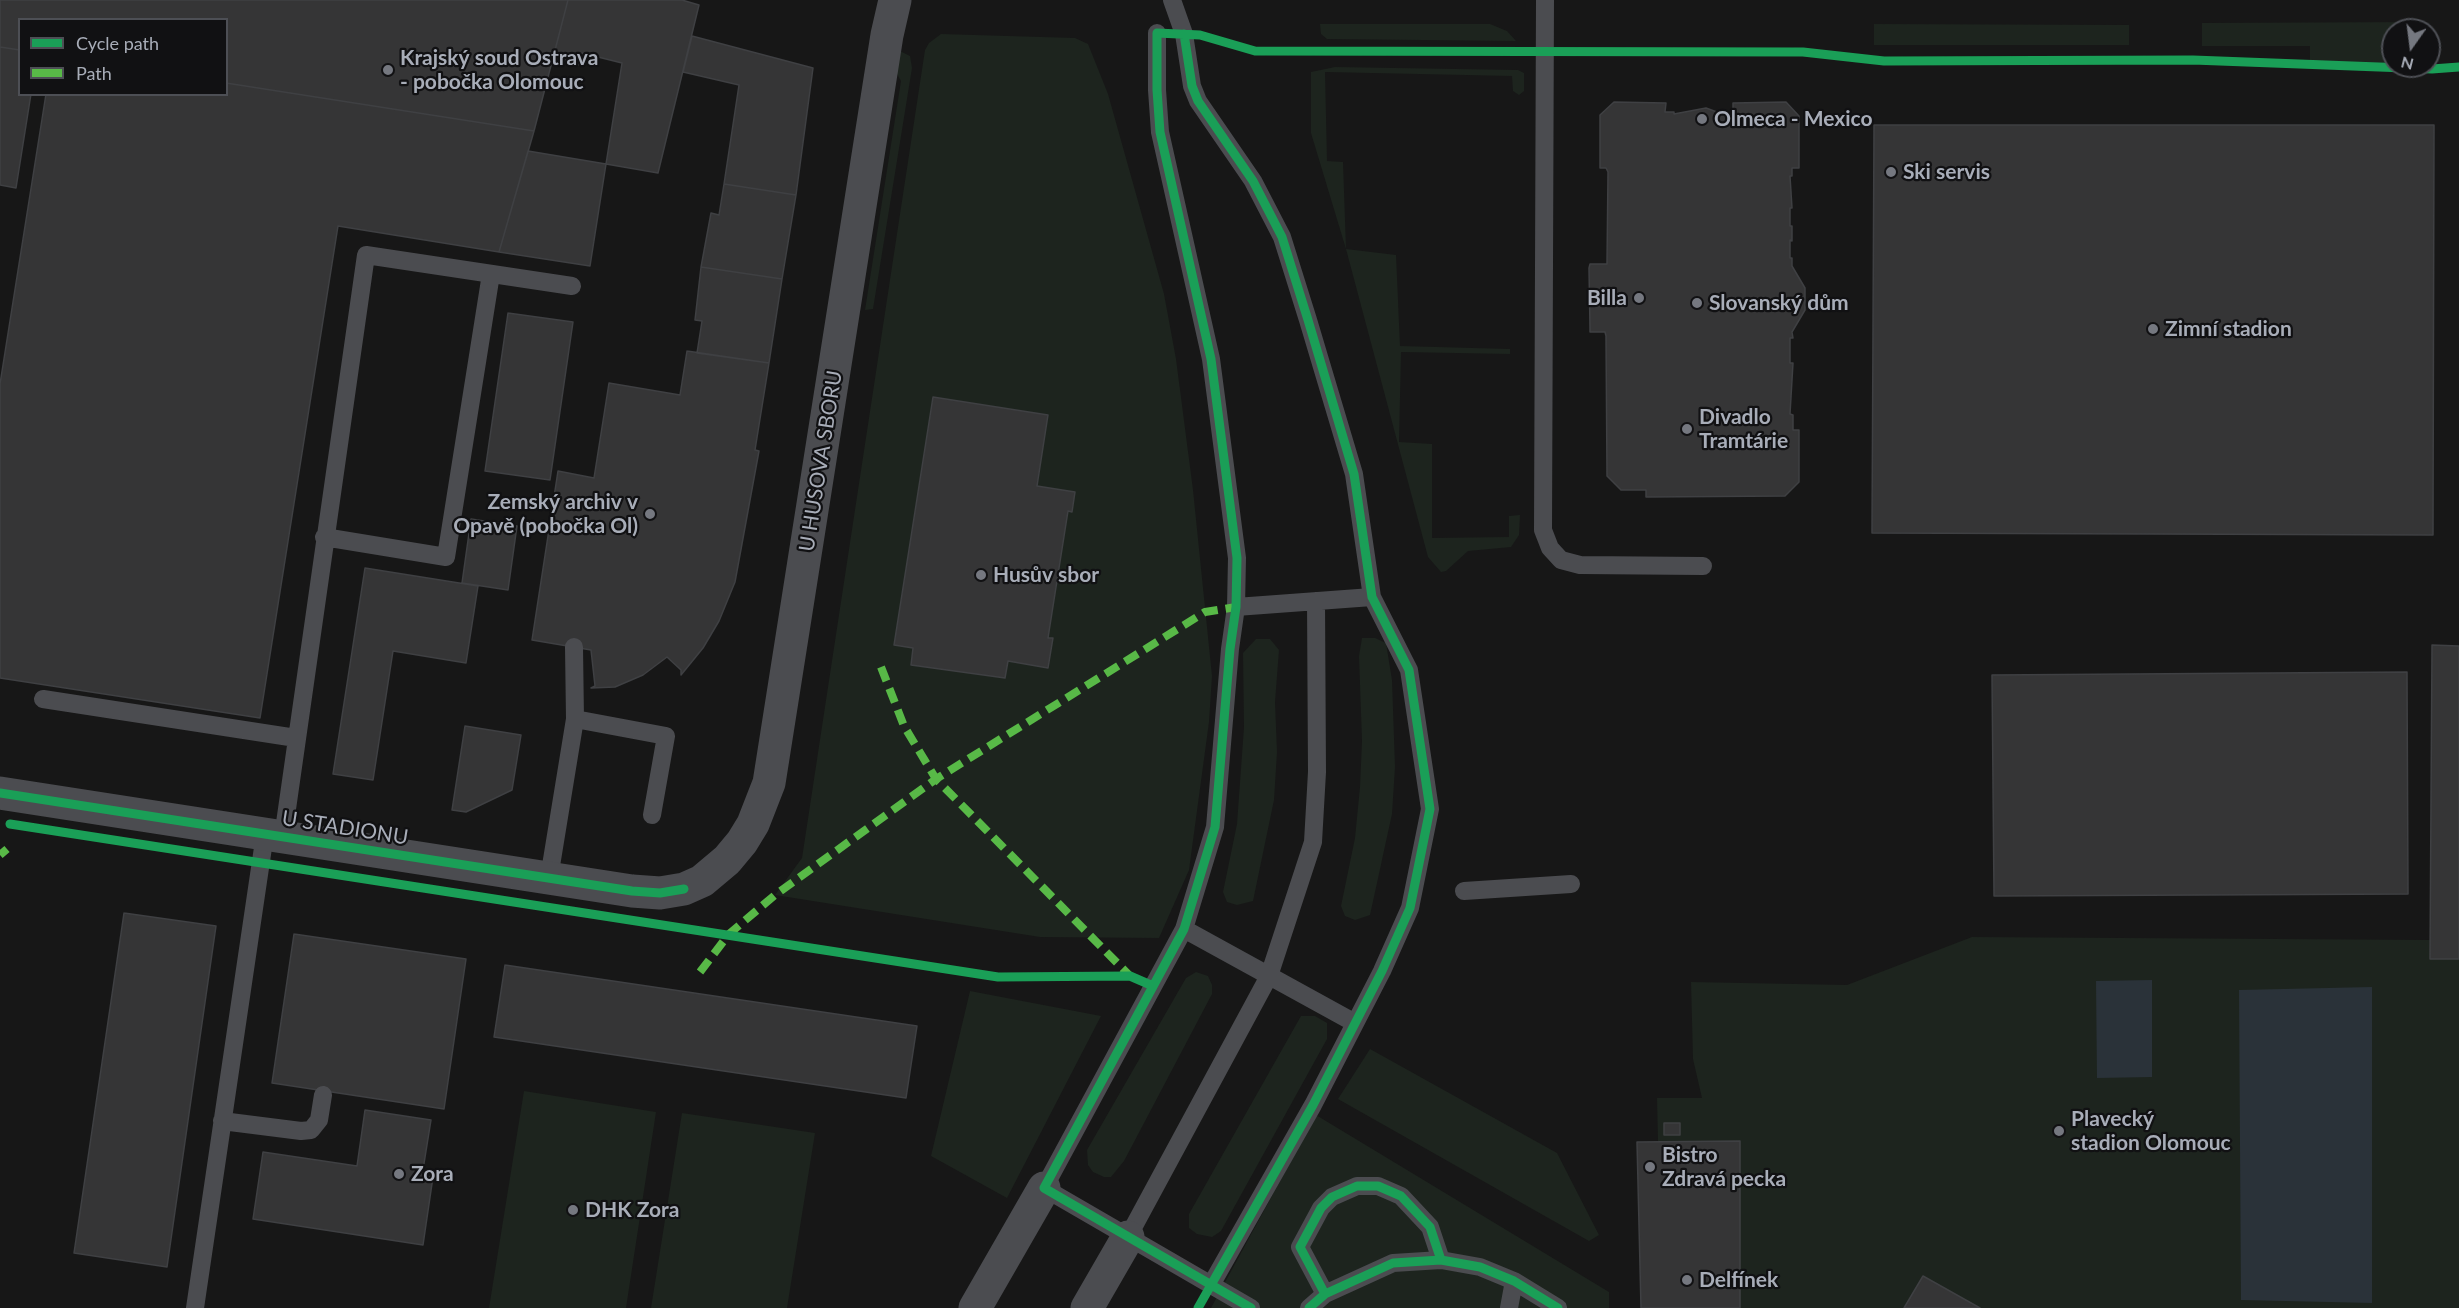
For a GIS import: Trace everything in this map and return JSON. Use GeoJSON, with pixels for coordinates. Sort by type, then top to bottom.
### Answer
{"type":"FeatureCollection","features":[{"type":"Feature","properties":{"kind":"street","name":"U HUSOVA SBORU"},"geometry":{"type":"LineString","coordinates":[[684,889],[709,876],[742,842],[769,783],[887,35],[895,0]]}},
{"type":"Feature","properties":{"kind":"street","name":"U STADIONU"},"geometry":{"type":"LineString","coordinates":[[0,793],[632,891],[660,893],[684,889]]}},
{"type":"Feature","properties":{"kind":"street"},"geometry":{"type":"LineString","coordinates":[[975,1308],[1044,1188]]}},
{"type":"Feature","properties":{"kind":"street"},"geometry":{"type":"LineString","coordinates":[[1087,1308],[1128,1237]]}},
{"type":"Feature","properties":{"kind":"lane"},"geometry":{"type":"LineString","coordinates":[[1172,0],[1184,34],[1192,86],[1198,100],[1253,181],[1282,237],[1354,474],[1372,597],[1409,670],[1430,808],[1410,908],[1383,971],[1312,1105],[1211,1285]]}},
{"type":"Feature","properties":{"kind":"lane"},"geometry":{"type":"LineString","coordinates":[[1545,0],[1543,530],[1550,548],[1561,560],[1580,565],[1703,566]]}},
{"type":"Feature","properties":{"kind":"lane"},"geometry":{"type":"LineString","coordinates":[[1157,33],[1156,90],[1160,132],[1211,359],[1237,558],[1236,606],[1230,649],[1215,827],[1184,929],[1044,1188],[1211,1285],[1226,1302],[1251,1308]]}},
{"type":"Feature","properties":{"kind":"lane"},"geometry":{"type":"LineString","coordinates":[[195,1308],[222,1121],[274,835],[296,738],[366,255],[572,286]]}},
{"type":"Feature","properties":{"kind":"lane"},"geometry":{"type":"LineString","coordinates":[[324,537],[446,557],[491,274]]}},
{"type":"Feature","properties":{"kind":"lane"},"geometry":{"type":"LineString","coordinates":[[1236,606],[1372,597]]}},
{"type":"Feature","properties":{"kind":"lane"},"geometry":{"type":"LineString","coordinates":[[1128,1237],[1269,976],[1313,842],[1317,772],[1317,601]]}},
{"type":"Feature","properties":{"kind":"lane"},"geometry":{"type":"LineString","coordinates":[[549,878],[575,718],[574,647]]}},
{"type":"Feature","properties":{"kind":"lane"},"geometry":{"type":"LineString","coordinates":[[43,699],[296,738]]}},
{"type":"Feature","properties":{"kind":"lane"},"geometry":{"type":"LineString","coordinates":[[575,718],[666,735],[652,815]]}},
{"type":"Feature","properties":{"kind":"lane"},"geometry":{"type":"LineString","coordinates":[[1464,891],[1571,884]]}},
{"type":"Feature","properties":{"kind":"lane"},"geometry":{"type":"LineString","coordinates":[[1184,929],[1354,1023]]}},
{"type":"Feature","properties":{"kind":"lane"},"geometry":{"type":"LineString","coordinates":[[222,1121],[301,1131],[311,1130],[319,1120],[323,1095]]}},
{"type":"Feature","properties":{"kind":"lane"},"geometry":{"type":"LineString","coordinates":[[1325,1294],[1300,1247],[1321,1208],[1332,1197],[1357,1186],[1378,1186],[1401,1196],[1430,1227],[1441,1260]]}},
{"type":"Feature","properties":{"kind":"lane"},"geometry":{"type":"LineString","coordinates":[[1309,1308],[1325,1294],[1393,1263],[1441,1260],[1480,1267],[1514,1281],[1558,1308]]}},
{"type":"Feature","properties":{"kind":"lane"},"geometry":{"type":"LineString","coordinates":[[1509,1308],[1514,1281]]}},
{"type":"Feature","properties":{"kind":"shaded area"},"geometry":{"type":"Polygon","coordinates":[[[2381,22],[2381,63],[2310,63],[2310,46],[2202,46],[2202,23],[2381,22]]]}},
{"type":"Feature","properties":{"kind":"shaded area"},"geometry":{"type":"Polygon","coordinates":[[[1320,24],[1490,24],[1507,31],[1516,41],[1327,39],[1321,34],[1320,24]]]}},
{"type":"Feature","properties":{"kind":"shaded area"},"geometry":{"type":"Polygon","coordinates":[[[1874,24],[2129,25],[2129,45],[1874,45],[1874,24]]]}},
{"type":"Feature","properties":{"kind":"shaded area"},"geometry":{"type":"Polygon","coordinates":[[[941,34],[1075,38],[1088,44],[1108,94],[1164,294],[1176,359],[1193,490],[1212,676],[1209,722],[1189,870],[1159,938],[1040,937],[775,895],[802,858],[925,50],[929,43],[941,34]],[[933,397],[894,645],[913,648],[911,665],[1005,678],[1008,661],[1048,667],[1052,638],[1048,638],[1068,511],[1072,512],[1075,492],[1037,486],[1048,415],[933,397]]]}},
{"type":"Feature","properties":{"kind":"shaded area"},"geometry":{"type":"Polygon","coordinates":[[[898,50],[910,56],[912,68],[873,309],[865,310],[901,81],[896,72],[898,50]]]}},
{"type":"Feature","properties":{"kind":"shaded area"},"geometry":{"type":"Polygon","coordinates":[[[1335,67],[1518,70],[1524,73],[1524,91],[1519,95],[1513,91],[1512,76],[1325,72],[1327,161],[1343,162],[1346,249],[1311,133],[1311,72],[1335,67]]]}},
{"type":"Feature","properties":{"kind":"shaded area"},"geometry":{"type":"Polygon","coordinates":[[[1346,249],[1396,255],[1400,346],[1510,349],[1510,354],[1401,352],[1399,442],[1432,444],[1432,538],[1509,537],[1509,516],[1520,515],[1519,535],[1511,547],[1468,551],[1446,571],[1441,572],[1428,557],[1346,249]]]}},
{"type":"Feature","properties":{"kind":"shaded area"},"geometry":{"type":"Polygon","coordinates":[[[1362,638],[1375,638],[1386,643],[1392,680],[1395,767],[1392,814],[1370,915],[1355,920],[1345,916],[1341,906],[1355,838],[1360,787],[1362,741],[1359,656],[1362,638]]]}},
{"type":"Feature","properties":{"kind":"shaded area"},"geometry":{"type":"Polygon","coordinates":[[[1256,639],[1270,639],[1279,650],[1275,702],[1277,752],[1274,800],[1253,901],[1237,905],[1227,902],[1223,892],[1237,824],[1244,727],[1243,653],[1256,639]]]}},
{"type":"Feature","properties":{"kind":"shaded area","name":"Plavecký stadion Olomouc"},"geometry":{"type":"Polygon","coordinates":[[[1972,937],[2430,940],[2459,959],[2459,1308],[1641,1308],[1637,1142],[1658,1141],[1657,1098],[1702,1098],[1693,1059],[1691,982],[1847,985],[1972,937]]]}},
{"type":"Feature","properties":{"kind":"shaded area"},"geometry":{"type":"Polygon","coordinates":[[[1196,972],[1208,976],[1212,985],[1212,994],[1124,1161],[1111,1177],[1104,1177],[1093,1172],[1088,1165],[1087,1150],[1186,978],[1196,972]]]}},
{"type":"Feature","properties":{"kind":"shaded area"},"geometry":{"type":"Polygon","coordinates":[[[2152,980],[2152,1077],[2097,1078],[2096,981],[2152,980]]]}},
{"type":"Feature","properties":{"kind":"shaded area"},"geometry":{"type":"Polygon","coordinates":[[[2372,987],[2372,1303],[2241,1300],[2239,990],[2372,987]]]}},
{"type":"Feature","properties":{"kind":"shaded area"},"geometry":{"type":"Polygon","coordinates":[[[970,991],[1101,1016],[1007,1198],[931,1156],[970,991]]]}},
{"type":"Feature","properties":{"kind":"shaded area"},"geometry":{"type":"Polygon","coordinates":[[[1301,1016],[1315,1016],[1327,1023],[1327,1039],[1221,1231],[1212,1237],[1197,1234],[1189,1228],[1189,1214],[1301,1016]]]}},
{"type":"Feature","properties":{"kind":"shaded area"},"geometry":{"type":"Polygon","coordinates":[[[1370,1049],[1557,1153],[1599,1235],[1589,1241],[1338,1099],[1370,1049]]]}},
{"type":"Feature","properties":{"kind":"shaded area","name":"DHK Zora"},"geometry":{"type":"Polygon","coordinates":[[[524,1091],[656,1112],[626,1308],[489,1308],[524,1091]]]}},
{"type":"Feature","properties":{"kind":"shaded area","name":"DHK Zora"},"geometry":{"type":"Polygon","coordinates":[[[682,1113],[815,1133],[787,1308],[651,1308],[682,1113]]]}},
{"type":"Feature","properties":{"kind":"shaded area"},"geometry":{"type":"Polygon","coordinates":[[[1316,1115],[1609,1292],[1609,1308],[1211,1308],[1316,1115]]]}},
{"type":"Feature","properties":{"kind":"building","name":"Krajský soud Ostrava - pobočka Olomouc"},"geometry":{"type":"Polygon","coordinates":[[[0,0],[568,0],[534,131],[228,83],[228,18],[18,18],[18,50],[0,47],[0,0]]]}},
{"type":"Feature","properties":{"kind":"building"},"geometry":{"type":"Polygon","coordinates":[[[568,0],[682,0],[699,5],[658,173],[606,164],[622,63],[582,53],[580,65],[553,58],[568,0]]]}},
{"type":"Feature","properties":{"kind":"building"},"geometry":{"type":"Polygon","coordinates":[[[692,36],[813,68],[796,195],[724,184],[739,85],[683,72],[692,36]]]}},
{"type":"Feature","properties":{"kind":"building"},"geometry":{"type":"Polygon","coordinates":[[[0,47],[18,50],[18,96],[31,96],[16,188],[0,185],[0,47]]]}},
{"type":"Feature","properties":{"kind":"building"},"geometry":{"type":"Polygon","coordinates":[[[228,83],[534,131],[499,252],[338,226],[260,718],[0,678],[0,384],[46,96],[228,96],[228,83]]]}},
{"type":"Feature","properties":{"kind":"building","name":"Slovanský dům"},"geometry":{"type":"Polygon","coordinates":[[[1614,102],[1666,103],[1665,112],[1674,112],[1674,114],[1706,108],[1725,115],[1733,112],[1733,103],[1786,102],[1799,116],[1799,168],[1792,168],[1792,176],[1790,176],[1792,241],[1790,240],[1790,258],[1805,288],[1805,310],[1792,332],[1793,338],[1790,338],[1790,363],[1793,363],[1790,414],[1793,415],[1793,430],[1799,430],[1799,482],[1785,496],[1646,497],[1646,490],[1621,490],[1607,476],[1606,336],[1605,332],[1590,332],[1589,268],[1590,264],[1607,264],[1608,172],[1606,168],[1600,168],[1600,115],[1614,102]]]}},
{"type":"Feature","properties":{"kind":"building","name":"Zimní stadion"},"geometry":{"type":"Polygon","coordinates":[[[1874,125],[2434,125],[2433,535],[1872,533],[1874,125]]]}},
{"type":"Feature","properties":{"kind":"building"},"geometry":{"type":"Polygon","coordinates":[[[528,151],[606,164],[590,266],[499,252],[528,151]]]}},
{"type":"Feature","properties":{"kind":"building"},"geometry":{"type":"Polygon","coordinates":[[[724,184],[796,195],[782,279],[701,267],[711,213],[719,215],[724,184]]]}},
{"type":"Feature","properties":{"kind":"building"},"geometry":{"type":"Polygon","coordinates":[[[701,267],[782,279],[769,363],[697,353],[702,321],[695,320],[701,267]]]}},
{"type":"Feature","properties":{"kind":"building"},"geometry":{"type":"Polygon","coordinates":[[[508,313],[573,322],[550,480],[485,471],[508,313]]]}},
{"type":"Feature","properties":{"kind":"building","name":"Zemský archiv v Opavě (pobočka Ol)"},"geometry":{"type":"Polygon","coordinates":[[[687,351],[769,363],[755,450],[759,451],[735,582],[719,621],[703,648],[681,675],[681,670],[667,657],[643,675],[615,687],[591,688],[595,686],[591,650],[532,640],[558,471],[594,478],[609,383],[680,395],[687,351]]]}},
{"type":"Feature","properties":{"kind":"building","name":"Husův sbor"},"geometry":{"type":"Polygon","coordinates":[[[933,397],[1048,415],[1037,486],[1075,492],[1072,512],[1068,511],[1048,638],[1053,638],[1048,668],[1008,661],[1005,678],[911,665],[913,648],[894,645],[933,397]]]}},
{"type":"Feature","properties":{"kind":"building"},"geometry":{"type":"Polygon","coordinates":[[[471,519],[517,526],[508,590],[462,583],[471,519]]]}},
{"type":"Feature","properties":{"kind":"building"},"geometry":{"type":"Polygon","coordinates":[[[365,568],[478,586],[466,663],[393,651],[373,780],[333,774],[365,568]]]}},
{"type":"Feature","properties":{"kind":"building"},"geometry":{"type":"Polygon","coordinates":[[[2432,645],[2459,646],[2459,959],[2430,959],[2432,645]]]}},
{"type":"Feature","properties":{"kind":"building"},"geometry":{"type":"Polygon","coordinates":[[[2407,672],[2408,894],[1994,896],[1992,675],[2407,672]]]}},
{"type":"Feature","properties":{"kind":"building"},"geometry":{"type":"Polygon","coordinates":[[[465,726],[521,735],[512,790],[466,812],[452,810],[465,726]]]}},
{"type":"Feature","properties":{"kind":"building"},"geometry":{"type":"Polygon","coordinates":[[[124,913],[216,926],[167,1267],[74,1253],[124,913]]]}},
{"type":"Feature","properties":{"kind":"building"},"geometry":{"type":"Polygon","coordinates":[[[294,934],[466,959],[444,1109],[272,1083],[294,934]]]}},
{"type":"Feature","properties":{"kind":"building"},"geometry":{"type":"Polygon","coordinates":[[[505,965],[917,1026],[906,1098],[494,1037],[505,965]]]}},
{"type":"Feature","properties":{"kind":"building"},"geometry":{"type":"Polygon","coordinates":[[[365,1110],[431,1120],[422,1176],[433,1177],[423,1245],[253,1219],[263,1152],[357,1166],[365,1110]]]}},
{"type":"Feature","properties":{"kind":"building"},"geometry":{"type":"Polygon","coordinates":[[[1664,1123],[1680,1123],[1680,1135],[1664,1135],[1664,1123]]]}},
{"type":"Feature","properties":{"kind":"building"},"geometry":{"type":"Polygon","coordinates":[[[1740,1141],[1740,1308],[1641,1308],[1637,1142],[1740,1141]]]}},
{"type":"Feature","properties":{"kind":"building"},"geometry":{"type":"Polygon","coordinates":[[[1923,1276],[1980,1308],[1904,1308],[1923,1276]]]}},
{"type":"Feature","properties":{"kind":"marked path"},"geometry":{"type":"LineString","coordinates":[[700,972],[729,934],[775,895],[936,779],[1205,612],[1236,607]]}},
{"type":"Feature","properties":{"kind":"marked path"},"geometry":{"type":"LineString","coordinates":[[881,667],[904,726],[936,779],[1130,976]]}},
{"type":"Feature","properties":{"kind":"marked path"},"geometry":{"type":"LineString","coordinates":[[0,855],[7,849]]}},
{"type":"Feature","properties":{"kind":"cycle path"},"geometry":{"type":"LineString","coordinates":[[1251,1308],[1044,1188],[1184,929],[1215,827],[1230,649],[1236,607],[1237,558],[1211,359],[1160,132],[1157,33],[1200,35],[1255,51],[1803,52],[1884,61],[2193,60],[2432,69],[2459,67]]}},
{"type":"Feature","properties":{"kind":"cycle path"},"geometry":{"type":"LineString","coordinates":[[1184,34],[1192,86],[1198,101],[1253,181],[1282,237],[1354,474],[1372,597],[1409,670],[1430,809],[1410,908],[1382,971],[1313,1105],[1198,1308]]}},
{"type":"Feature","properties":{"kind":"cycle path"},"geometry":{"type":"LineString","coordinates":[[0,793],[632,891],[660,893],[684,889]]}},
{"type":"Feature","properties":{"kind":"cycle path"},"geometry":{"type":"LineString","coordinates":[[10,824],[998,977],[1130,976],[1153,986]]}},
{"type":"Feature","properties":{"kind":"cycle path"},"geometry":{"type":"LineString","coordinates":[[1325,1294],[1300,1247],[1321,1208],[1332,1197],[1357,1186],[1378,1186],[1401,1196],[1430,1227],[1441,1260]]}},
{"type":"Feature","properties":{"kind":"cycle path"},"geometry":{"type":"LineString","coordinates":[[1309,1308],[1325,1294],[1393,1263],[1441,1260],[1480,1267],[1514,1281],[1558,1308]]}},
{"type":"Feature","properties":{"kind":"place","name":"Krajský soud Ostrava - pobočka Olomouc"},"geometry":{"type":"Point","coordinates":[388,70]}},
{"type":"Feature","properties":{"kind":"place","name":"Olmeca - Mexico"},"geometry":{"type":"Point","coordinates":[1702,119]}},
{"type":"Feature","properties":{"kind":"place","name":"Ski servis"},"geometry":{"type":"Point","coordinates":[1891,172]}},
{"type":"Feature","properties":{"kind":"place","name":"Billa"},"geometry":{"type":"Point","coordinates":[1639,298]}},
{"type":"Feature","properties":{"kind":"place","name":"Slovanský dům"},"geometry":{"type":"Point","coordinates":[1697,303]}},
{"type":"Feature","properties":{"kind":"place","name":"Zimní stadion"},"geometry":{"type":"Point","coordinates":[2153,329]}},
{"type":"Feature","properties":{"kind":"place","name":"Divadlo Tramtárie"},"geometry":{"type":"Point","coordinates":[1687,429]}},
{"type":"Feature","properties":{"kind":"place","name":"Zemský archiv v Opavě (pobočka Ol)"},"geometry":{"type":"Point","coordinates":[650,514]}},
{"type":"Feature","properties":{"kind":"place","name":"Husův sbor"},"geometry":{"type":"Point","coordinates":[981,575]}},
{"type":"Feature","properties":{"kind":"place","name":"Plavecký stadion Olomouc"},"geometry":{"type":"Point","coordinates":[2059,1131]}},
{"type":"Feature","properties":{"kind":"place","name":"Bistro Zdravá pecka"},"geometry":{"type":"Point","coordinates":[1650,1167]}},
{"type":"Feature","properties":{"kind":"place","name":"Zora"},"geometry":{"type":"Point","coordinates":[399,1174]}},
{"type":"Feature","properties":{"kind":"place","name":"DHK Zora"},"geometry":{"type":"Point","coordinates":[573,1210]}},
{"type":"Feature","properties":{"kind":"place","name":"Delfínek"},"geometry":{"type":"Point","coordinates":[1687,1280]}}]}
